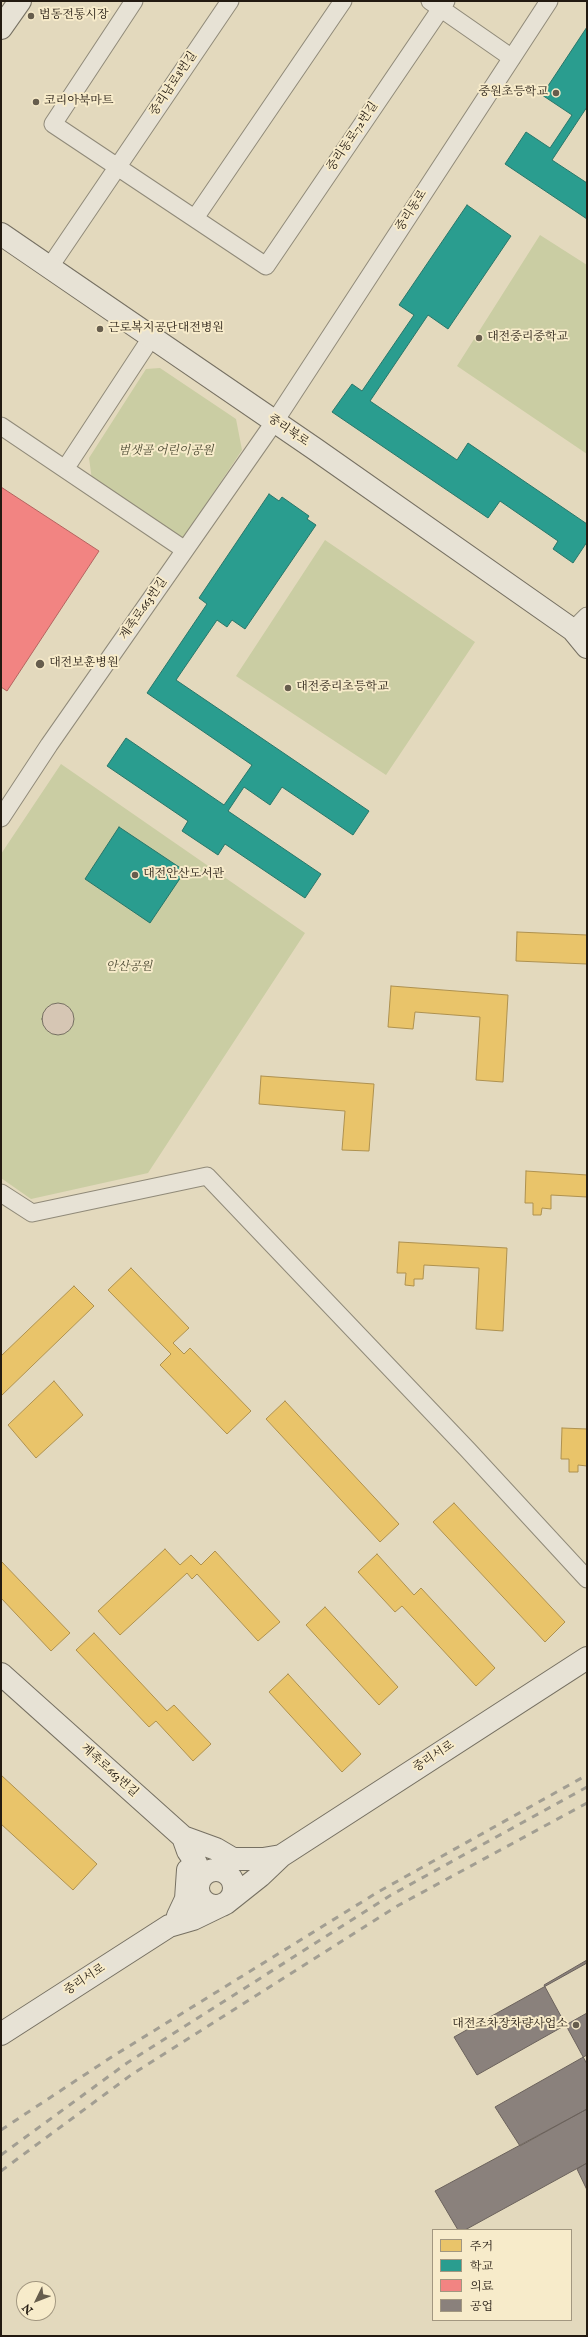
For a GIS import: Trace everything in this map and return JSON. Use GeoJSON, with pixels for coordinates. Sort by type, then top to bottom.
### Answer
{"type":"FeatureCollection","features":[{"type":"Feature","properties":{"kind":"main road"},"geometry":{"type":"LineString","coordinates":[[1,28],[20,1]]}},
{"type":"Feature","properties":{"kind":"main road","name":"중리북로"},"geometry":{"type":"LineString","coordinates":[[1,234],[151,338],[582,627],[587,647]]}},
{"type":"Feature","properties":{"kind":"main road","name":"중리서로"},"geometry":{"type":"LineString","coordinates":[[272,1857],[587,1658]]}},
{"type":"Feature","properties":{"kind":"main road","name":"계족로663번길"},"geometry":{"type":"LineString","coordinates":[[1,1674],[189,1843],[196,1863],[199,1885]]}},
{"type":"Feature","properties":{"kind":"main road"},"geometry":{"type":"LineString","coordinates":[[189,1843],[216,1849],[233,1859],[272,1857]]}},
{"type":"Feature","properties":{"kind":"main road"},"geometry":{"type":"LineString","coordinates":[[189,1843],[211,1856],[233,1881],[234,1887],[230,1899],[226,1903],[220,1905],[209,1904],[203,1901],[199,1885]]}},
{"type":"Feature","properties":{"kind":"main road"},"geometry":{"type":"LineString","coordinates":[[174,1921],[186,1899],[189,1843]]}},
{"type":"Feature","properties":{"kind":"main road"},"geometry":{"type":"LineString","coordinates":[[174,1921],[193,1902],[199,1885],[208,1871],[224,1872],[247,1868],[272,1857]]}},
{"type":"Feature","properties":{"kind":"main road"},"geometry":{"type":"LineString","coordinates":[[174,1921],[193,1919],[226,1903],[260,1876],[272,1857]]}},
{"type":"Feature","properties":{"kind":"main road","name":"중리서로"},"geometry":{"type":"LineString","coordinates":[[1,2034],[174,1921]]}},
{"type":"Feature","properties":{"kind":"street"},"geometry":{"type":"LineString","coordinates":[[134,1],[53,124],[195,218],[343,1]]}},
{"type":"Feature","properties":{"kind":"street","name":"중리남로8번길"},"geometry":{"type":"LineString","coordinates":[[49,268],[230,1]]}},
{"type":"Feature","properties":{"kind":"street","name":"중리동로"},"geometry":{"type":"LineString","coordinates":[[275,421],[549,1]]}},
{"type":"Feature","properties":{"kind":"street","name":"중리동로72번길"},"geometry":{"type":"LineString","coordinates":[[195,218],[266,266],[439,4],[512,58]]}},
{"type":"Feature","properties":{"kind":"street"},"geometry":{"type":"LineString","coordinates":[[65,470],[151,338]]}},
{"type":"Feature","properties":{"kind":"street","name":"계족로663번길"},"geometry":{"type":"LineString","coordinates":[[1,818],[49,745],[275,421]]}},
{"type":"Feature","properties":{"kind":"street"},"geometry":{"type":"LineString","coordinates":[[1,426],[185,550]]}},
{"type":"Feature","properties":{"kind":"street"},"geometry":{"type":"LineString","coordinates":[[1,1193],[32,1213],[206,1176],[468,1450],[587,1579]]}},
{"type":"Feature","properties":{"kind":"green space"},"geometry":{"type":"Polygon","coordinates":[[[540,235],[587,265],[587,454],[457,366],[540,235]]]}},
{"type":"Feature","properties":{"kind":"green space","name":"범샛골 어린이공원"},"geometry":{"type":"Polygon","coordinates":[[[160,368],[236,419],[242,450],[182,540],[92,480],[89,458],[146,369],[160,368]]]}},
{"type":"Feature","properties":{"kind":"green space"},"geometry":{"type":"Polygon","coordinates":[[[325,540],[475,642],[386,775],[236,676],[325,540]]]}},
{"type":"Feature","properties":{"kind":"green space","name":"안산공원"},"geometry":{"type":"Polygon","coordinates":[[[61,764],[305,933],[148,1173],[31,1199],[1,1178],[1,854],[61,764]]]}},
{"type":"Feature","properties":{"kind":"building: 주거"},"geometry":{"type":"Polygon","coordinates":[[[517,932],[587,935],[587,964],[516,961],[517,932]]]}},
{"type":"Feature","properties":{"kind":"building: 주거"},"geometry":{"type":"Polygon","coordinates":[[[391,986],[508,995],[503,1082],[476,1080],[480,1017],[415,1012],[413,1029],[388,1027],[391,986]]]}},
{"type":"Feature","properties":{"kind":"building: 주거"},"geometry":{"type":"Polygon","coordinates":[[[261,1076],[374,1084],[369,1151],[342,1150],[345,1111],[259,1104],[261,1076]]]}},
{"type":"Feature","properties":{"kind":"building: 주거"},"geometry":{"type":"Polygon","coordinates":[[[526,1171],[587,1175],[587,1197],[551,1195],[551,1209],[542,1208],[541,1215],[533,1215],[533,1203],[525,1203],[526,1171]]]}},
{"type":"Feature","properties":{"kind":"building: 주거"},"geometry":{"type":"Polygon","coordinates":[[[399,1242],[507,1248],[503,1331],[476,1329],[479,1268],[424,1265],[423,1279],[414,1279],[414,1286],[405,1285],[406,1273],[397,1273],[399,1242]]]}},
{"type":"Feature","properties":{"kind":"building: 주거"},"geometry":{"type":"Polygon","coordinates":[[[131,1268],[189,1328],[173,1343],[184,1354],[190,1348],[251,1411],[227,1434],[160,1365],[171,1354],[108,1290],[131,1268]]]}},
{"type":"Feature","properties":{"kind":"building: 주거"},"geometry":{"type":"Polygon","coordinates":[[[74,1286],[94,1306],[1,1396],[1,1356],[74,1286]]]}},
{"type":"Feature","properties":{"kind":"building: 주거"},"geometry":{"type":"Polygon","coordinates":[[[54,1381],[83,1415],[36,1458],[8,1425],[54,1381]]]}},
{"type":"Feature","properties":{"kind":"building: 주거"},"geometry":{"type":"Polygon","coordinates":[[[285,1401],[399,1524],[380,1542],[266,1419],[285,1401]]]}},
{"type":"Feature","properties":{"kind":"building: 주거"},"geometry":{"type":"Polygon","coordinates":[[[562,1428],[587,1429],[587,1466],[578,1465],[578,1472],[569,1472],[569,1459],[561,1459],[562,1428]]]}},
{"type":"Feature","properties":{"kind":"building: 주거"},"geometry":{"type":"Polygon","coordinates":[[[454,1503],[565,1622],[545,1642],[433,1522],[454,1503]]]}},
{"type":"Feature","properties":{"kind":"building: 주거"},"geometry":{"type":"Polygon","coordinates":[[[165,1549],[180,1565],[191,1555],[201,1565],[215,1551],[280,1622],[258,1641],[197,1574],[192,1579],[187,1573],[120,1635],[98,1611],[165,1549]]]}},
{"type":"Feature","properties":{"kind":"building: 주거"},"geometry":{"type":"Polygon","coordinates":[[[377,1554],[414,1595],[421,1588],[495,1668],[476,1686],[402,1606],[395,1612],[358,1572],[377,1554]]]}},
{"type":"Feature","properties":{"kind":"building: 주거"},"geometry":{"type":"Polygon","coordinates":[[[1,1561],[70,1633],[51,1651],[1,1598],[1,1561]]]}},
{"type":"Feature","properties":{"kind":"building: 주거"},"geometry":{"type":"Polygon","coordinates":[[[325,1607],[398,1687],[379,1705],[306,1625],[325,1607]]]}},
{"type":"Feature","properties":{"kind":"building: 주거"},"geometry":{"type":"Polygon","coordinates":[[[94,1633],[167,1711],[174,1705],[211,1744],[193,1761],[156,1721],[149,1727],[76,1650],[94,1633]]]}},
{"type":"Feature","properties":{"kind":"building: 주거"},"geometry":{"type":"Polygon","coordinates":[[[288,1674],[361,1754],[342,1772],[269,1692],[288,1674]]]}},
{"type":"Feature","properties":{"kind":"building: 주거"},"geometry":{"type":"Polygon","coordinates":[[[1,1775],[97,1864],[73,1890],[1,1824],[1,1775]]]}},
{"type":"Feature","properties":{"kind":"building: 학교"},"geometry":{"type":"Polygon","coordinates":[[[587,27],[587,107],[552,160],[587,183],[587,219],[505,164],[526,132],[550,148],[572,115],[542,95],[587,27]]]}},
{"type":"Feature","properties":{"kind":"building: 학교"},"geometry":{"type":"Polygon","coordinates":[[[467,205],[511,236],[448,329],[428,315],[370,401],[457,460],[468,443],[587,524],[587,542],[573,563],[553,549],[558,541],[500,501],[488,518],[332,412],[352,384],[362,391],[414,315],[399,305],[467,205]]]}},
{"type":"Feature","properties":{"kind":"building: 학교"},"geometry":{"type":"Polygon","coordinates":[[[269,494],[279,501],[282,497],[309,516],[307,519],[316,525],[245,629],[232,620],[227,627],[217,620],[176,680],[369,811],[353,835],[282,787],[270,805],[244,787],[228,811],[321,874],[305,898],[225,844],[218,855],[182,831],[188,821],[107,766],[126,738],[224,805],[252,765],[147,693],[207,604],[199,598],[269,494]]]}},
{"type":"Feature","properties":{"kind":"building: 학교","name":"대전안산도서관"},"geometry":{"type":"Polygon","coordinates":[[[119,827],[185,871],[150,923],[85,879],[119,827]]]}},
{"type":"Feature","properties":{"kind":"building: 의료"},"geometry":{"type":"Polygon","coordinates":[[[1,487],[99,551],[7,691],[1,687],[1,487]]]}},
{"type":"Feature","properties":{"kind":"building: 공업","name":"대전조차장차량사업소"},"geometry":{"type":"Polygon","coordinates":[[[587,1960],[587,2064],[544,1985],[587,1960]]]}},
{"type":"Feature","properties":{"kind":"building: 공업"},"geometry":{"type":"Polygon","coordinates":[[[587,1963],[587,2013],[477,2075],[454,2037],[587,1963]]]}},
{"type":"Feature","properties":{"kind":"building: 공업"},"geometry":{"type":"Polygon","coordinates":[[[587,2055],[587,2109],[520,2146],[495,2107],[587,2055]]]}},
{"type":"Feature","properties":{"kind":"building: 공업"},"geometry":{"type":"Polygon","coordinates":[[[587,2109],[587,2163],[467,2229],[457,2229],[435,2191],[587,2109]]]}},
{"type":"Feature","properties":{"kind":"building: 공업"},"geometry":{"type":"Polygon","coordinates":[[[587,2163],[587,2190],[577,2169],[587,2163]]]}},
{"type":"Feature","properties":{"kind":"building: 기타"},"geometry":{"type":"Polygon","coordinates":[[[58,1003],[67,1006],[71,1010],[74,1019],[71,1028],[67,1032],[58,1035],[49,1032],[45,1028],[42,1019],[45,1010],[49,1006],[58,1003]]]}},
{"type":"Feature","properties":{"kind":"railway"},"geometry":{"type":"LineString","coordinates":[[1,2130],[110,2058],[378,1892],[587,1775]]}},
{"type":"Feature","properties":{"kind":"railway"},"geometry":{"type":"LineString","coordinates":[[1,2155],[127,2063],[391,1895],[587,1787]]}},
{"type":"Feature","properties":{"kind":"railway"},"geometry":{"type":"LineString","coordinates":[[1,2171],[131,2075],[399,1905],[587,1803]]}},
{"type":"Feature","properties":{"kind":"place","name":"법동전통시장"},"geometry":{"type":"Point","coordinates":[31,16]}},
{"type":"Feature","properties":{"kind":"place","name":"중원초등학교"},"geometry":{"type":"Point","coordinates":[556,93]}},
{"type":"Feature","properties":{"kind":"place","name":"코리아북마트"},"geometry":{"type":"Point","coordinates":[36,102]}},
{"type":"Feature","properties":{"kind":"place","name":"근로복지공단대전병원"},"geometry":{"type":"Point","coordinates":[100,329]}},
{"type":"Feature","properties":{"kind":"place","name":"대전중리중학교"},"geometry":{"type":"Point","coordinates":[479,338]}},
{"type":"Feature","properties":{"kind":"place","name":"대전보훈병원"},"geometry":{"type":"Point","coordinates":[40,664]}},
{"type":"Feature","properties":{"kind":"place","name":"대전중리초등학교"},"geometry":{"type":"Point","coordinates":[288,688]}},
{"type":"Feature","properties":{"kind":"place","name":"대전안산도서관"},"geometry":{"type":"Point","coordinates":[135,875]}},
{"type":"Feature","properties":{"kind":"place","name":"대전조차장차량사업소"},"geometry":{"type":"Point","coordinates":[576,2025]}}]}
